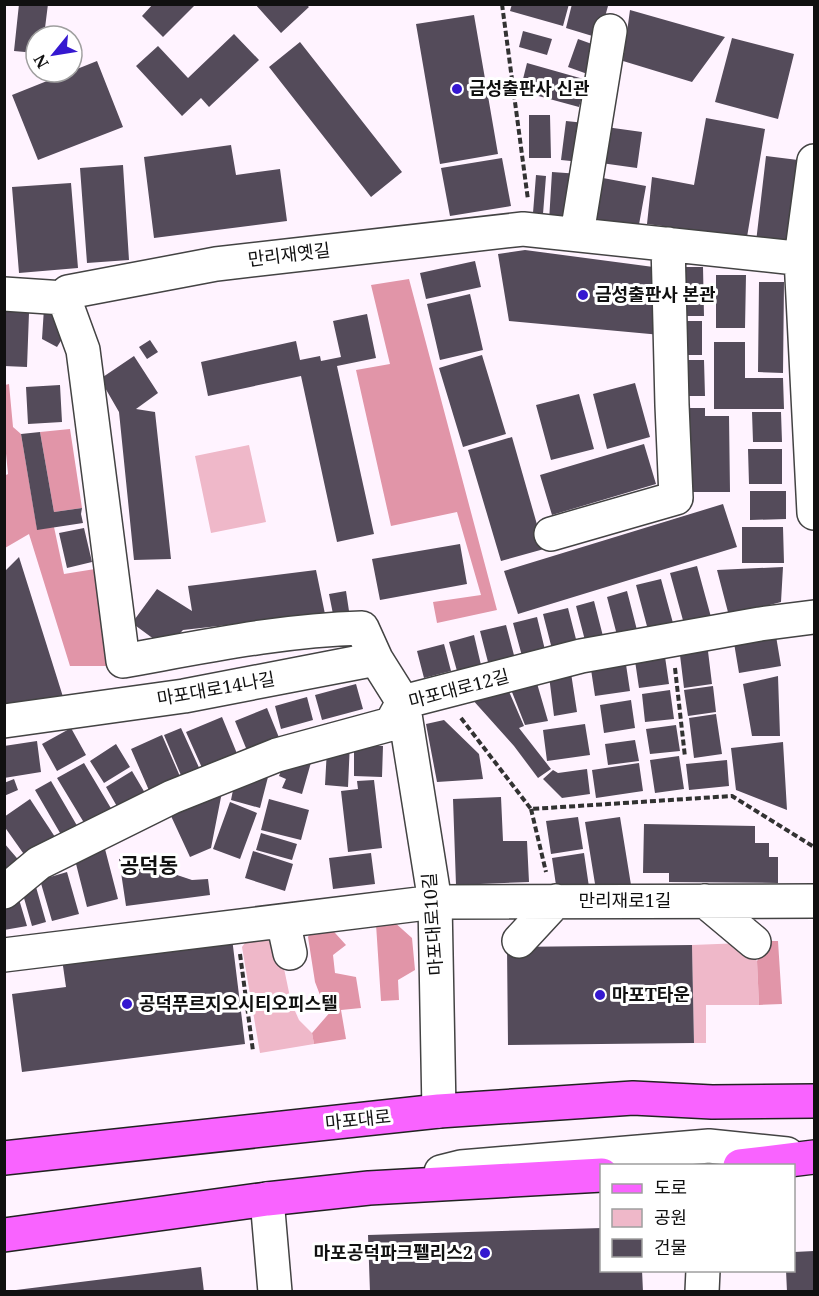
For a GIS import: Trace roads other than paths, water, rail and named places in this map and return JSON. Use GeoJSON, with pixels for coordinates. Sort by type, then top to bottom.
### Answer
{"type":"FeatureCollection","features":[{"type":"Feature","properties":{"kind":"main road","name":"마포대로"},"geometry":{"type":"LineString","coordinates":[[4,1158],[439,1111],[633,1098],[712,1102],[814,1101]]}},
{"type":"Feature","properties":{"kind":"main road"},"geometry":{"type":"LineString","coordinates":[[756,1164],[814,1157]]}},
{"type":"Feature","properties":{"kind":"main road"},"geometry":{"type":"LineString","coordinates":[[4,1235],[267,1199],[369,1188],[600,1175]]}},
{"type":"Feature","properties":{"kind":"street"},"geometry":{"type":"LineString","coordinates":[[577,234],[610,31]]}},
{"type":"Feature","properties":{"kind":"street"},"geometry":{"type":"LineString","coordinates":[[814,161],[808,259],[814,513]]}},
{"type":"Feature","properties":{"kind":"street","name":"만리재옛길"},"geometry":{"type":"LineString","coordinates":[[4,294],[64,298],[68,292],[216,264],[523,229],[808,259]]}},
{"type":"Feature","properties":{"kind":"street"},"geometry":{"type":"LineString","coordinates":[[551,534],[676,498],[668,244]]}},
{"type":"Feature","properties":{"kind":"street"},"geometry":{"type":"LineString","coordinates":[[64,298],[83,350],[92,514],[123,661],[295,633],[362,628],[376,658],[403,702]]}},
{"type":"Feature","properties":{"kind":"street","name":"마포대로12길"},"geometry":{"type":"LineString","coordinates":[[4,892],[39,863],[172,797],[277,755],[391,724],[403,702],[581,656],[760,624],[814,617]]}},
{"type":"Feature","properties":{"kind":"street","name":"마포대로14나길"},"geometry":{"type":"LineString","coordinates":[[4,721],[184,696],[376,658]]}},
{"type":"Feature","properties":{"kind":"street","name":"마포대로10길"},"geometry":{"type":"LineString","coordinates":[[403,702],[435,902],[439,1111]]}},
{"type":"Feature","properties":{"kind":"street"},"geometry":{"type":"LineString","coordinates":[[519,941],[554,901]]}},
{"type":"Feature","properties":{"kind":"street"},"geometry":{"type":"LineString","coordinates":[[705,901],[754,942]]}},
{"type":"Feature","properties":{"kind":"street","name":"만리재로1길"},"geometry":{"type":"LineString","coordinates":[[4,955],[435,902],[814,901]]}},
{"type":"Feature","properties":{"kind":"street"},"geometry":{"type":"LineString","coordinates":[[283,921],[290,953]]}},
{"type":"Feature","properties":{"kind":"street"},"geometry":{"type":"LineString","coordinates":[[708,1156],[712,1102]]}},
{"type":"Feature","properties":{"kind":"street"},"geometry":{"type":"LineString","coordinates":[[369,1188],[461,1167],[708,1156],[814,1157]]}},
{"type":"Feature","properties":{"kind":"street"},"geometry":{"type":"LineString","coordinates":[[267,1199],[275,1292]]}},
{"type":"Feature","properties":{"kind":"street"},"geometry":{"type":"LineString","coordinates":[[702,1292],[703,1272]]}},
{"type":"Feature","properties":{"kind":"place","name":"금성출판사 신관"},"geometry":{"type":"Point","coordinates":[457,89]}},
{"type":"Feature","properties":{"kind":"place","name":"금성출판사 본관"},"geometry":{"type":"Point","coordinates":[583,295]}},
{"type":"Feature","properties":{"kind":"place","name":"마포T타운"},"geometry":{"type":"Point","coordinates":[600,995]}},
{"type":"Feature","properties":{"kind":"place","name":"공덕푸르지오시티오피스텔"},"geometry":{"type":"Point","coordinates":[127,1004]}},
{"type":"Feature","properties":{"kind":"place","name":"마포공덕파크펠리스2"},"geometry":{"type":"Point","coordinates":[485,1253]}},
{"type":"Feature","properties":{"kind":"district","name":"공덕동"},"geometry":{"type":"Point","coordinates":[149,866]}}]}
